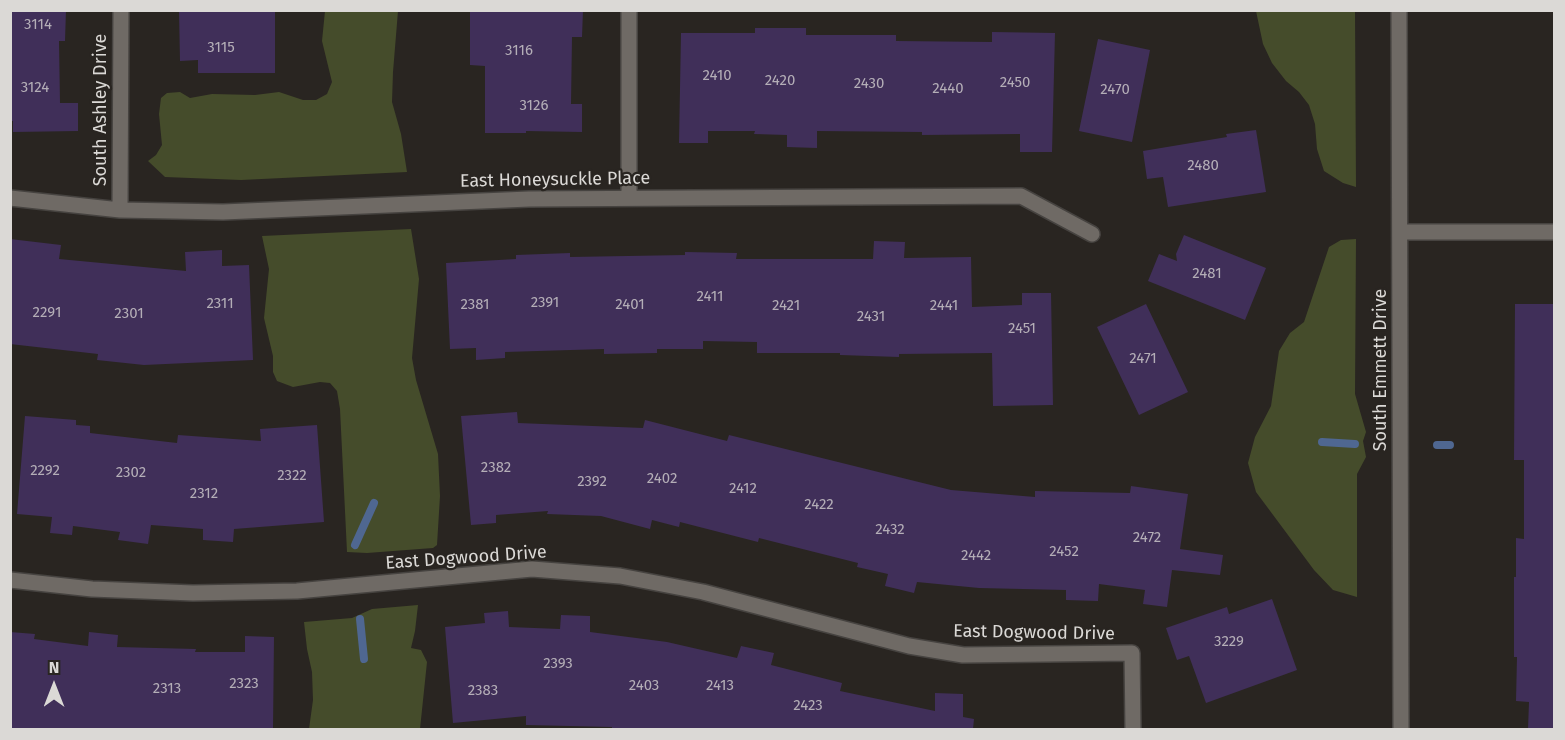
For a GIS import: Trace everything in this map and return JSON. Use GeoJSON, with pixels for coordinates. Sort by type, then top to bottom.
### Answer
{"type":"FeatureCollection","features":[{"type":"Feature","properties":{"kind":"street","name":"South Ashley Drive"},"geometry":{"type":"LineString","coordinates":[[120,210],[121,10]]}},
{"type":"Feature","properties":{"kind":"street"},"geometry":{"type":"LineString","coordinates":[[629,10],[629,197]]}},
{"type":"Feature","properties":{"kind":"street","name":"South Emmett Drive"},"geometry":{"type":"LineString","coordinates":[[1399,10],[1401,729]]}},
{"type":"Feature","properties":{"kind":"street","name":"East Honeysuckle Place"},"geometry":{"type":"LineString","coordinates":[[10,198],[120,210],[223,212],[529,199],[1021,196],[1092,234]]}},
{"type":"Feature","properties":{"kind":"street"},"geometry":{"type":"LineString","coordinates":[[1400,232],[1554,232]]}},
{"type":"Feature","properties":{"kind":"street","name":"East Dogwood Drive"},"geometry":{"type":"LineString","coordinates":[[10,580],[92,589],[193,593],[297,591],[532,569],[620,576],[693,590],[909,646],[963,655],[1132,653],[1133,729]]}},
{"type":"Feature","properties":{"kind":"green space"},"geometry":{"type":"Polygon","coordinates":[[[325,11],[398,11],[392,102],[401,134],[407,172],[241,180],[165,177],[148,161],[156,155],[162,145],[159,114],[161,98],[167,93],[180,92],[190,98],[212,94],[255,95],[279,92],[303,100],[316,100],[327,94],[332,82],[322,41],[325,11]]]}},
{"type":"Feature","properties":{"kind":"green space"},"geometry":{"type":"Polygon","coordinates":[[[1256,11],[1355,11],[1356,187],[1343,183],[1324,171],[1317,149],[1315,124],[1309,105],[1272,63],[1263,44],[1256,11]]]}},
{"type":"Feature","properties":{"kind":"green space"},"geometry":{"type":"Polygon","coordinates":[[[411,229],[419,279],[412,358],[416,380],[438,454],[440,496],[437,545],[433,548],[367,553],[347,552],[340,409],[337,391],[330,383],[320,382],[293,387],[277,381],[273,372],[273,356],[264,318],[269,269],[262,236],[411,229]]]}},
{"type":"Feature","properties":{"kind":"green space"},"geometry":{"type":"Polygon","coordinates":[[[1356,239],[1355,394],[1366,432],[1363,441],[1366,457],[1357,474],[1357,597],[1333,590],[1314,570],[1256,492],[1248,463],[1255,437],[1271,406],[1279,351],[1290,333],[1304,322],[1329,247],[1341,240],[1356,239]]]}},
{"type":"Feature","properties":{"kind":"green space"},"geometry":{"type":"Polygon","coordinates":[[[418,605],[411,648],[421,650],[427,662],[420,729],[309,729],[313,700],[312,672],[304,622],[352,618],[372,609],[418,605]]]}},
{"type":"Feature","properties":{"kind":"building"},"geometry":{"type":"Polygon","coordinates":[[[10,10],[66,10],[65,41],[59,41],[60,103],[78,103],[78,131],[13,132],[13,121],[10,121],[10,10]]]}},
{"type":"Feature","properties":{"kind":"building"},"geometry":{"type":"Polygon","coordinates":[[[179,10],[275,10],[275,73],[198,73],[198,60],[180,61],[179,10]]]}},
{"type":"Feature","properties":{"kind":"building"},"geometry":{"type":"Polygon","coordinates":[[[470,10],[583,10],[582,37],[572,37],[571,104],[582,104],[582,132],[485,133],[485,66],[470,65],[470,10]]]}},
{"type":"Feature","properties":{"kind":"building"},"geometry":{"type":"Polygon","coordinates":[[[755,28],[806,28],[806,35],[896,35],[896,41],[992,42],[992,32],[1055,33],[1052,152],[1020,152],[1020,134],[922,135],[922,132],[817,131],[817,148],[787,147],[787,135],[754,134],[755,131],[708,131],[708,143],[679,143],[681,33],[755,33],[755,28]]]}},
{"type":"Feature","properties":{"kind":"building"},"geometry":{"type":"Polygon","coordinates":[[[1098,39],[1150,50],[1132,142],[1079,131],[1098,39]]]}},
{"type":"Feature","properties":{"kind":"building"},"geometry":{"type":"Polygon","coordinates":[[[1256,130],[1266,192],[1168,207],[1163,177],[1147,179],[1143,151],[1256,130]]]}},
{"type":"Feature","properties":{"kind":"building"},"geometry":{"type":"Polygon","coordinates":[[[1184,235],[1266,268],[1245,320],[1148,281],[1159,254],[1177,261],[1176,254],[1184,235]]]}},
{"type":"Feature","properties":{"kind":"building"},"geometry":{"type":"Polygon","coordinates":[[[10,239],[61,245],[59,259],[186,271],[185,252],[222,250],[222,266],[249,265],[253,360],[144,365],[97,360],[98,354],[10,344],[10,239]]]}},
{"type":"Feature","properties":{"kind":"building"},"geometry":{"type":"Polygon","coordinates":[[[874,241],[905,242],[904,258],[971,257],[972,307],[1022,305],[1022,293],[1051,293],[1053,405],[993,406],[992,353],[899,354],[899,357],[840,355],[840,353],[757,353],[757,342],[703,341],[703,349],[657,349],[657,353],[604,354],[604,349],[505,352],[505,358],[476,360],[476,348],[450,349],[446,263],[516,259],[516,255],[570,253],[570,257],[685,255],[685,252],[737,253],[736,259],[873,259],[874,241]]]}},
{"type":"Feature","properties":{"kind":"building"},"geometry":{"type":"Polygon","coordinates":[[[1146,304],[1188,392],[1139,415],[1097,327],[1146,304]]]}},
{"type":"Feature","properties":{"kind":"building"},"geometry":{"type":"Polygon","coordinates":[[[1515,304],[1554,304],[1554,729],[1528,729],[1529,702],[1516,701],[1514,577],[1516,577],[1516,538],[1524,539],[1524,460],[1514,460],[1515,304]]]}},
{"type":"Feature","properties":{"kind":"building"},"geometry":{"type":"Polygon","coordinates":[[[517,412],[518,423],[643,428],[645,420],[727,441],[729,435],[951,490],[1035,497],[1035,491],[1130,493],[1131,486],[1188,494],[1180,549],[1223,555],[1220,575],[1172,570],[1167,607],[1143,604],[1145,590],[1099,584],[1098,601],[1066,600],[1066,590],[979,588],[917,582],[914,593],[885,586],[888,574],[857,567],[858,563],[759,538],[758,542],[680,522],[679,527],[652,520],[650,529],[601,516],[547,514],[548,511],[496,515],[496,523],[471,525],[461,416],[517,412]]]}},
{"type":"Feature","properties":{"kind":"building"},"geometry":{"type":"Polygon","coordinates":[[[25,416],[76,420],[76,425],[90,426],[90,433],[177,443],[178,435],[261,441],[260,429],[317,425],[324,522],[234,529],[233,542],[203,540],[203,529],[151,525],[148,544],[118,540],[120,532],[73,526],[72,535],[50,533],[52,517],[17,514],[25,416]]]}},
{"type":"Feature","properties":{"kind":"building"},"geometry":{"type":"Polygon","coordinates":[[[1272,599],[1297,670],[1206,703],[1189,656],[1177,660],[1166,628],[1227,607],[1229,614],[1272,599]]]}},
{"type":"Feature","properties":{"kind":"building"},"geometry":{"type":"Polygon","coordinates":[[[508,611],[509,627],[560,629],[561,615],[590,616],[590,632],[667,642],[737,658],[741,646],[774,653],[771,665],[842,683],[840,691],[935,711],[935,693],[963,694],[963,717],[974,719],[973,729],[612,729],[612,727],[526,725],[526,716],[453,723],[445,627],[485,623],[484,613],[508,611]]]}},
{"type":"Feature","properties":{"kind":"building"},"geometry":{"type":"Polygon","coordinates":[[[10,632],[35,634],[34,639],[88,646],[89,632],[118,635],[117,647],[196,649],[195,652],[245,652],[245,636],[274,637],[273,729],[10,729],[10,632]]]}},
{"type":"Feature","properties":{"kind":"waterway"},"geometry":{"type":"LineString","coordinates":[[1322,442],[1355,444]]}},
{"type":"Feature","properties":{"kind":"waterway"},"geometry":{"type":"LineString","coordinates":[[1437,445],[1450,445]]}},
{"type":"Feature","properties":{"kind":"waterway"},"geometry":{"type":"LineString","coordinates":[[355,545],[374,503]]}},
{"type":"Feature","properties":{"kind":"waterway"},"geometry":{"type":"LineString","coordinates":[[360,619],[364,659]]}}]}
